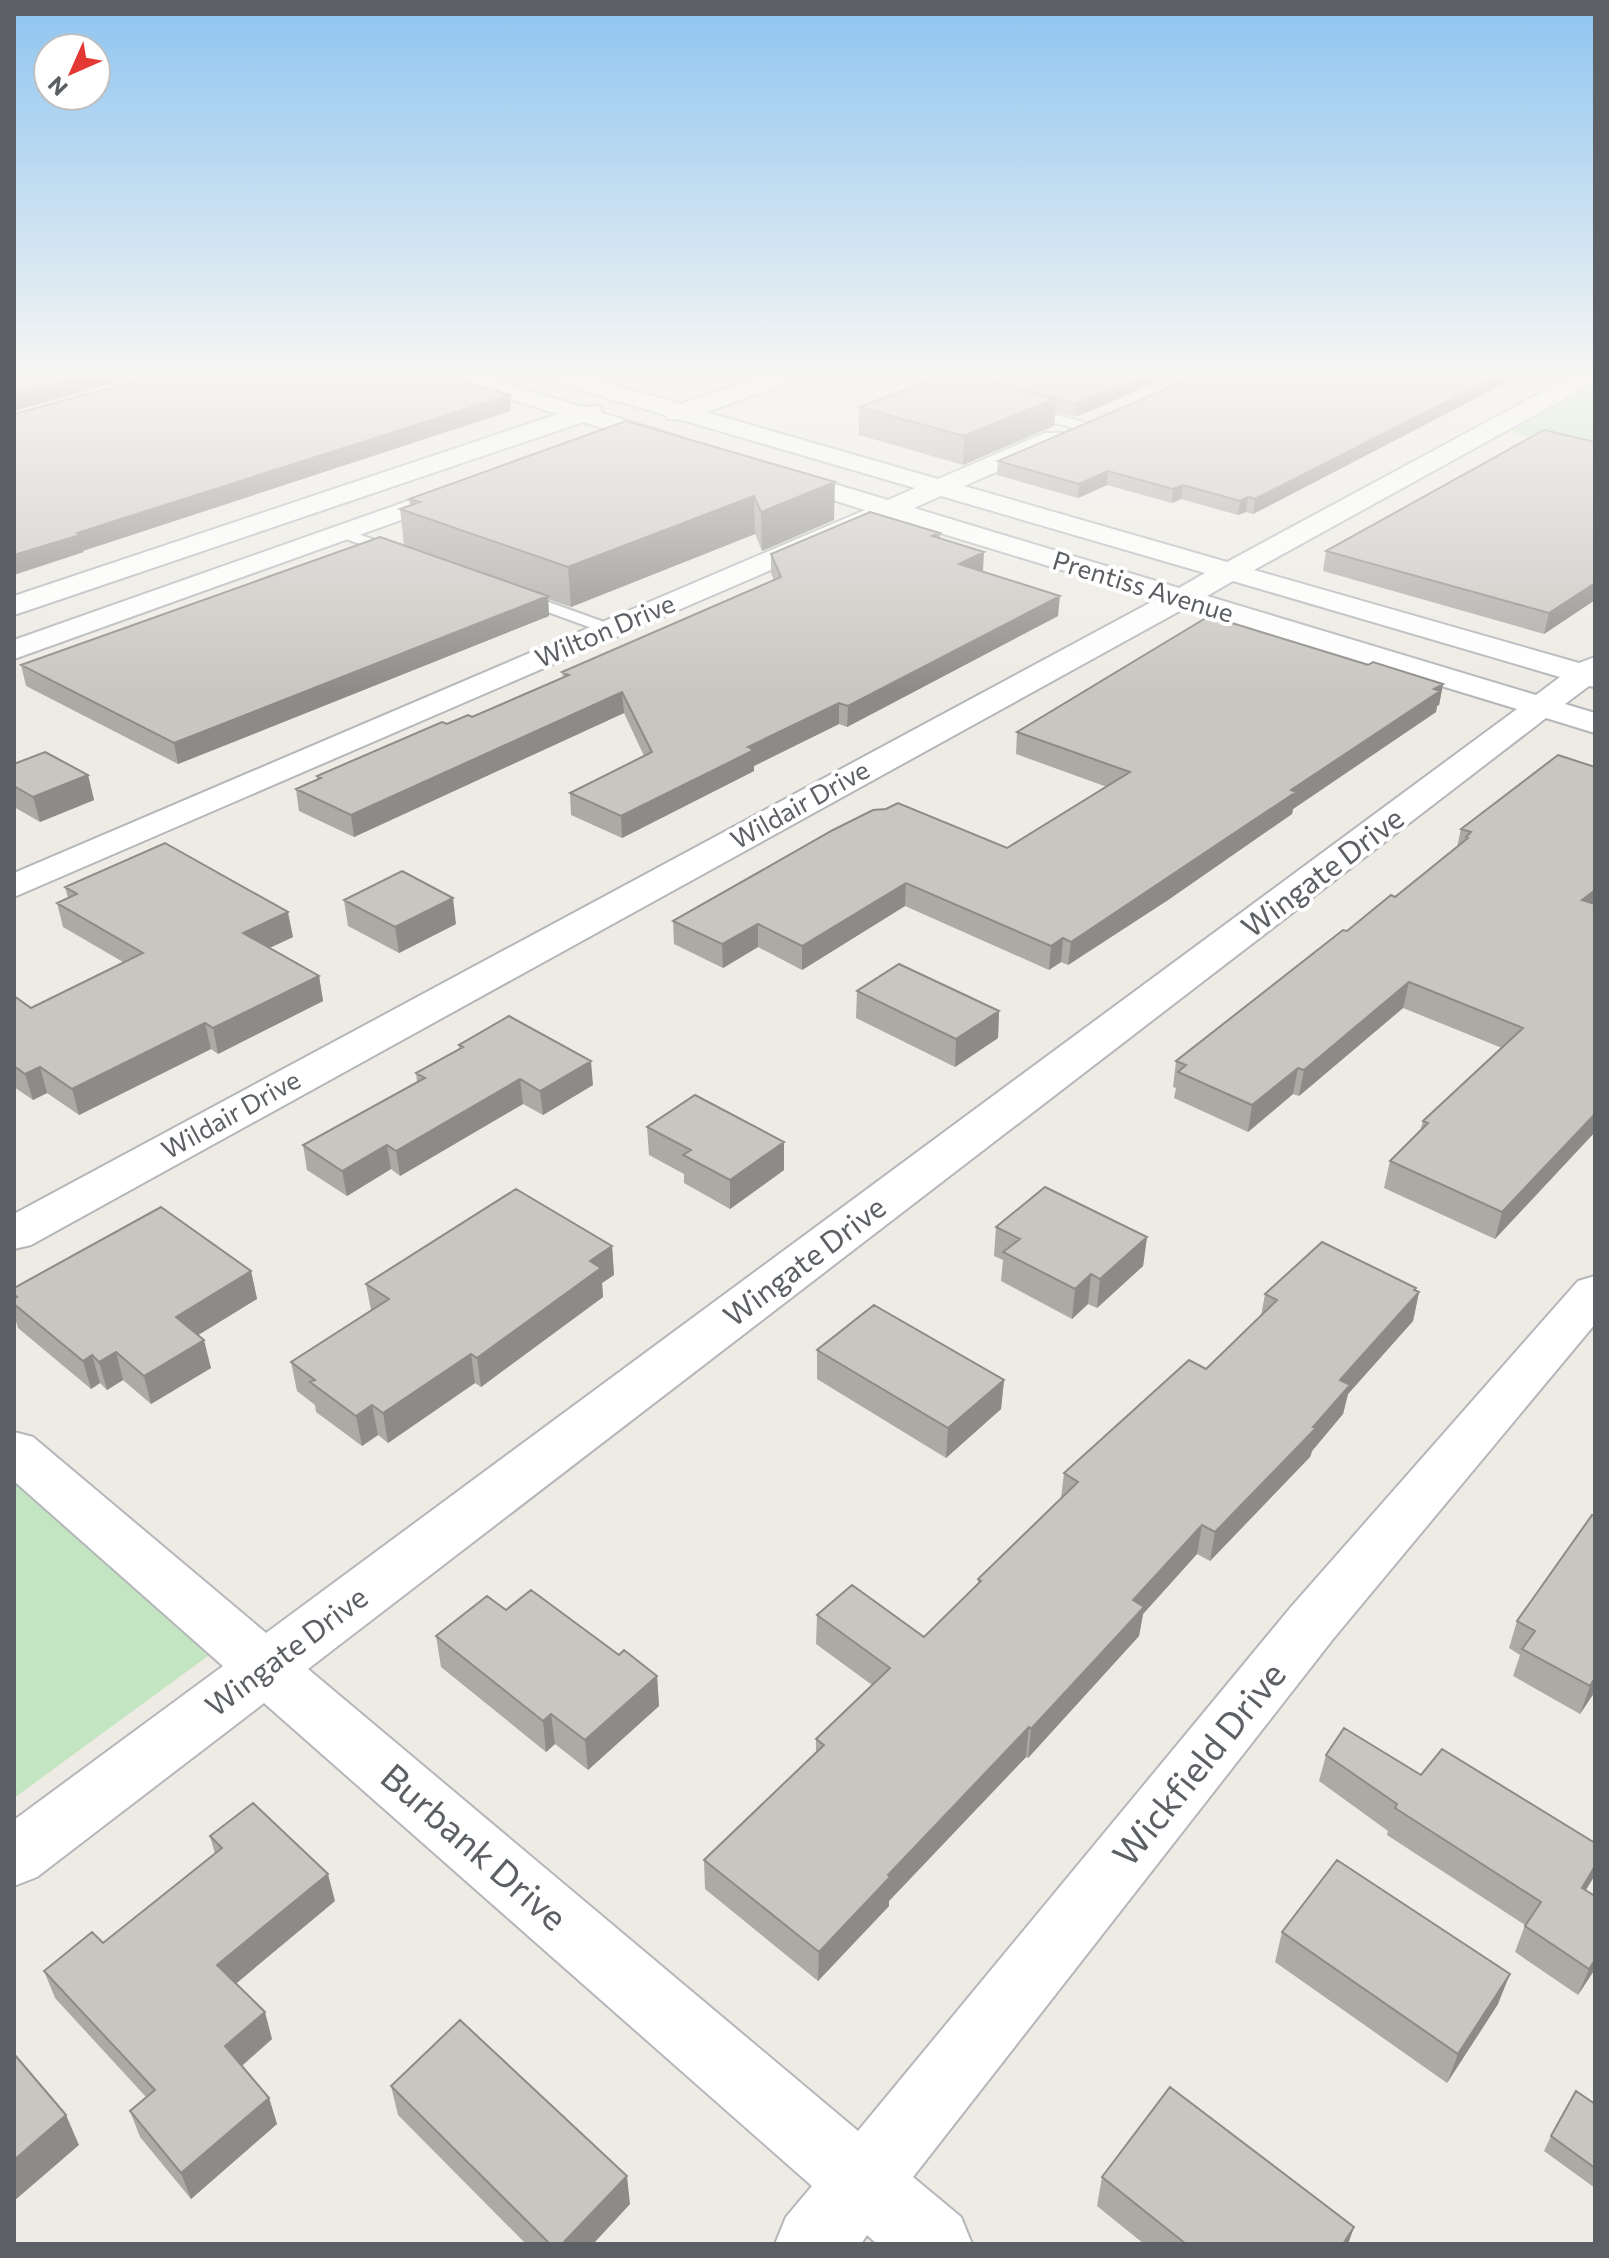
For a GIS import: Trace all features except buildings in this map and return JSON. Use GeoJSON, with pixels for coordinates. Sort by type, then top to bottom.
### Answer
{"type":"FeatureCollection","features":[{"type":"Feature","properties":{"kind":"street"},"geometry":{"type":"LineString","coordinates":[[14,606],[381,482]]}},
{"type":"Feature","properties":{"kind":"street","name":"Prentiss Avenue"},"geometry":{"type":"LineString","coordinates":[[801,482],[1595,723]]}},
{"type":"Feature","properties":{"kind":"street","name":"Prentiss Avenue"},"geometry":{"type":"LineString","coordinates":[[925,482],[1591,673]]}},
{"type":"Feature","properties":{"kind":"street","name":"Wilton Drive"},"geometry":{"type":"LineString","coordinates":[[14,886],[946,482]]}},
{"type":"Feature","properties":{"kind":"street","name":"Wildair Drive"},"geometry":{"type":"LineString","coordinates":[[14,1234],[1392,482]]}},
{"type":"Feature","properties":{"kind":"street"},"geometry":{"type":"LineString","coordinates":[[14,650],[475,486]]}},
{"type":"Feature","properties":{"kind":"street","name":"Wingate Drive"},"geometry":{"type":"LineString","coordinates":[[14,1857],[1591,673]]}},
{"type":"Feature","properties":{"kind":"street","name":"Wickfield Drive"},"geometry":{"type":"LineString","coordinates":[[813,2244],[1312,1623],[1595,1292]]}},
{"type":"Feature","properties":{"kind":"street","name":"Burbank Drive"},"geometry":{"type":"LineString","coordinates":[[14,1451],[934,2244]]}},
{"type":"Feature","properties":{"kind":"lane"},"geometry":{"type":"LineString","coordinates":[[343,533],[405,555]]}},
{"type":"Feature","properties":{"kind":"lane"},"geometry":{"type":"LineString","coordinates":[[506,592],[609,629]]}},
{"type":"Feature","properties":{"kind":"green space"},"geometry":{"type":"Polygon","coordinates":[[[14,1479],[212,1653],[14,1798],[14,1479]]]}}]}
